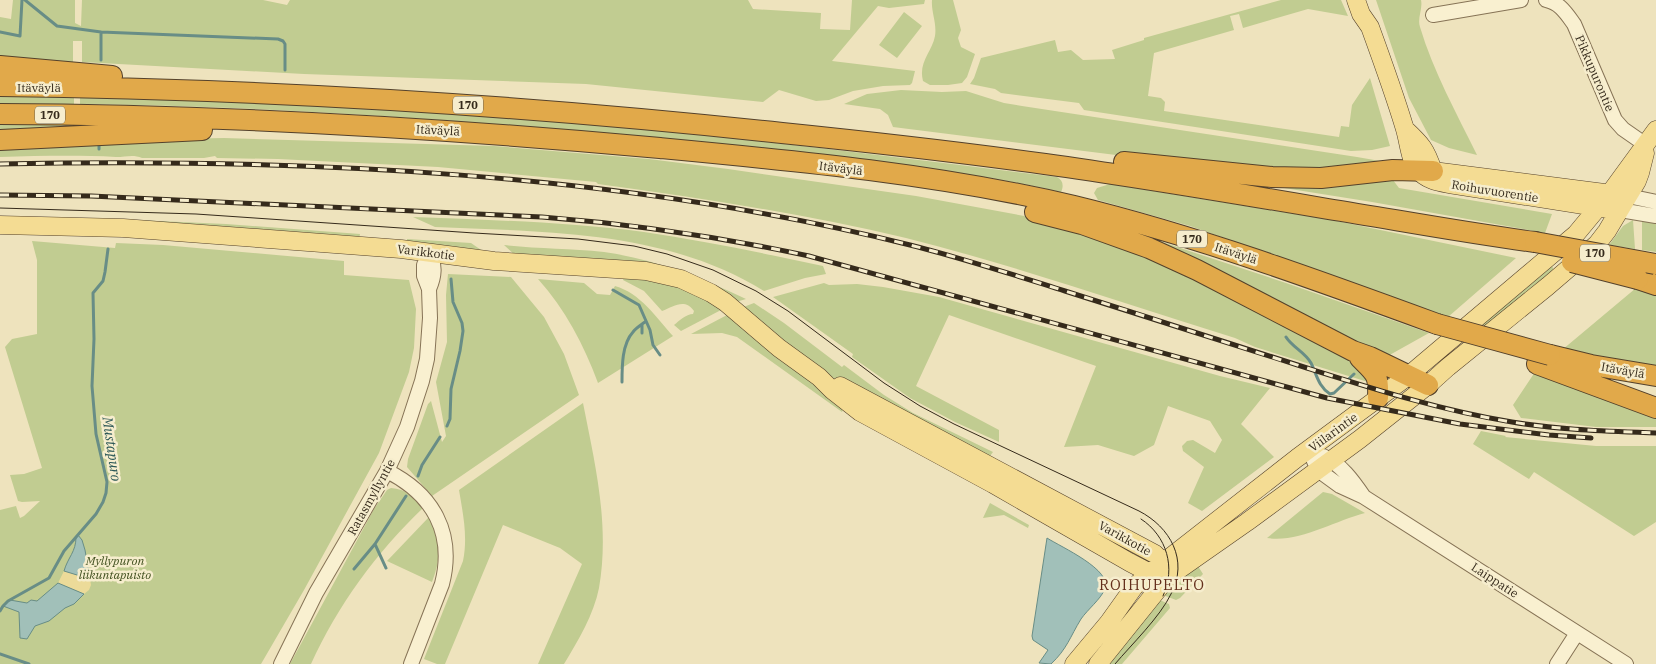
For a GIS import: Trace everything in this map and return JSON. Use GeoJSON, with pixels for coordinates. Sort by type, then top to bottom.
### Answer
{"type":"FeatureCollection","features":[{"type":"Feature","properties":{"kind":"highway"},"geometry":{"type":"LineString","coordinates":[[0,66],[100,74],[263,93]]}},
{"type":"Feature","properties":{"kind":"highway","name":"Itäväylä"},"geometry":{"type":"LineString","coordinates":[[0,86],[101,87],[263,93],[634,118],[850,140],[1042,164],[1237,194],[1530,246],[1655,265]]}},
{"type":"Feature","properties":{"kind":"highway","name":"Itäväylä"},"geometry":{"type":"LineString","coordinates":[[0,114],[119,115],[464,132],[811,164],[940,180],[1072,206],[1163,230],[1258,260],[1437,324],[1502,352],[1543,360],[1591,365],[1656,376]]}},
{"type":"Feature","properties":{"kind":"highway"},"geometry":{"type":"LineString","coordinates":[[0,140],[309,123]]}},
{"type":"Feature","properties":{"kind":"highway"},"geometry":{"type":"LineString","coordinates":[[1042,164],[1109,161],[1263,176],[1321,178],[1394,170],[1425,170]]}},
{"type":"Feature","properties":{"kind":"highway"},"geometry":{"type":"LineString","coordinates":[[940,180],[1032,211],[1082,224],[1149,248],[1197,270],[1353,351],[1370,357],[1428,385]]}},
{"type":"Feature","properties":{"kind":"highway"},"geometry":{"type":"LineString","coordinates":[[1530,246],[1647,282]]}},
{"type":"Feature","properties":{"kind":"highway"},"geometry":{"type":"LineString","coordinates":[[1353,351],[1375,372],[1378,379],[1378,398]]}},
{"type":"Feature","properties":{"kind":"highway"},"geometry":{"type":"LineString","coordinates":[[1543,360],[1656,408]]}},
{"type":"Feature","properties":{"kind":"main road"},"geometry":{"type":"LineString","coordinates":[[1356,0],[1361,14],[1369,24],[1405,128],[1408,146],[1425,170]]}},
{"type":"Feature","properties":{"kind":"main road"},"geometry":{"type":"LineString","coordinates":[[1366,0],[1370,10],[1369,24]]}},
{"type":"Feature","properties":{"kind":"main road","name":"Viilarintie"},"geometry":{"type":"LineString","coordinates":[[1098,664],[1160,571],[1309,450],[1408,376],[1576,234],[1605,200],[1656,130]]}},
{"type":"Feature","properties":{"kind":"main road","name":"Viilarintie"},"geometry":{"type":"LineString","coordinates":[[1074,664],[1109,622],[1134,587],[1248,522],[1325,465],[1428,385],[1597,244],[1624,203],[1640,173],[1646,145]]}},
{"type":"Feature","properties":{"kind":"main road","name":"Roihuvuorentie"},"geometry":{"type":"LineString","coordinates":[[1425,170],[1429,179],[1437,182],[1624,203]]}},
{"type":"Feature","properties":{"kind":"main road","name":"Varikkotie"},"geometry":{"type":"LineString","coordinates":[[0,225],[123,228],[430,252],[494,261],[646,271],[681,280],[711,293],[725,302],[779,348],[819,377],[837,384],[1156,554],[1160,571]]}},
{"type":"Feature","properties":{"kind":"street"},"geometry":{"type":"LineString","coordinates":[[1433,15],[1522,0]]}},
{"type":"Feature","properties":{"kind":"street","name":"Pikkupurontie"},"geometry":{"type":"LineString","coordinates":[[1546,0],[1565,10],[1574,24],[1615,120],[1623,129],[1646,145]]}},
{"type":"Feature","properties":{"kind":"street"},"geometry":{"type":"LineString","coordinates":[[1624,203],[1656,202]]}},
{"type":"Feature","properties":{"kind":"street"},"geometry":{"type":"LineString","coordinates":[[1624,203],[1656,216]]}},
{"type":"Feature","properties":{"kind":"street","name":"Ratasmyllyntie"},"geometry":{"type":"LineString","coordinates":[[281,664],[316,593],[387,471],[406,427],[422,381],[426,359],[430,318],[429,289],[434,278],[435,266],[430,252]]}},
{"type":"Feature","properties":{"kind":"street","name":"Laippatie"},"geometry":{"type":"LineString","coordinates":[[1309,450],[1325,465],[1351,479],[1364,497],[1626,664]]}},
{"type":"Feature","properties":{"kind":"street"},"geometry":{"type":"LineString","coordinates":[[387,471],[410,484],[427,501],[443,532],[446,548],[445,573],[442,584],[411,664]]}},
{"type":"Feature","properties":{"kind":"street"},"geometry":{"type":"LineString","coordinates":[[1557,664],[1577,633]]}},
{"type":"Feature","properties":{"kind":"green space"},"geometry":{"type":"Polygon","coordinates":[[[13,0],[75,0],[75,23],[81,26],[82,0],[263,0],[287,5],[290,0],[748,0],[753,9],[821,13],[820,29],[850,30],[852,0],[925,0],[924,4],[889,8],[878,6],[832,61],[915,71],[910,85],[883,86],[853,91],[829,100],[816,101],[779,90],[763,102],[586,84],[304,74],[82,62],[82,41],[73,41],[73,65],[0,58],[0,17],[11,19],[13,0]]]}},
{"type":"Feature","properties":{"kind":"green space"},"geometry":{"type":"Polygon","coordinates":[[[932,0],[953,0],[961,30],[958,38],[961,47],[975,54],[967,77],[962,83],[930,85],[923,81],[922,68],[935,36],[932,0]]]}},
{"type":"Feature","properties":{"kind":"green space"},"geometry":{"type":"Polygon","coordinates":[[[1281,0],[1341,0],[1348,16],[1308,9],[1243,28],[1239,14],[1230,16],[1234,30],[1154,53],[1148,96],[1161,98],[1165,102],[1164,111],[1339,137],[1341,126],[1349,127],[1352,105],[1370,78],[1390,146],[1372,150],[1351,151],[1084,110],[1079,103],[1001,93],[995,89],[970,84],[981,58],[1055,40],[1058,52],[1071,50],[1083,60],[1115,59],[1112,50],[1144,40],[1144,38],[1281,0]]]}},
{"type":"Feature","properties":{"kind":"green space"},"geometry":{"type":"Polygon","coordinates":[[[1376,0],[1421,0],[1419,24],[1425,43],[1446,92],[1477,155],[1449,148],[1431,140],[1409,98],[1376,0]]]}},
{"type":"Feature","properties":{"kind":"green space"},"geometry":{"type":"Polygon","coordinates":[[[904,12],[922,26],[897,58],[879,45],[904,12]]]}},
{"type":"Feature","properties":{"kind":"green space"},"geometry":{"type":"Polygon","coordinates":[[[901,90],[966,91],[1004,103],[1357,157],[1380,161],[1386,165],[1332,171],[1148,159],[893,127],[888,115],[880,109],[844,104],[867,94],[901,90]]]}},
{"type":"Feature","properties":{"kind":"green space"},"geometry":{"type":"Polygon","coordinates":[[[0,96],[74,97],[74,104],[0,104],[0,96]]]}},
{"type":"Feature","properties":{"kind":"green space"},"geometry":{"type":"Polygon","coordinates":[[[80,97],[372,108],[616,126],[1057,177],[1062,181],[1062,188],[1061,192],[970,174],[847,157],[657,138],[473,122],[342,114],[211,107],[80,104],[80,97]]]}},
{"type":"Feature","properties":{"kind":"green space"},"geometry":{"type":"Polygon","coordinates":[[[0,124],[114,126],[0,136],[0,124]]]}},
{"type":"Feature","properties":{"kind":"green space"},"geometry":{"type":"Polygon","coordinates":[[[224,138],[494,146],[649,159],[916,196],[1035,218],[1151,257],[1359,365],[1364,368],[1368,382],[1071,286],[948,249],[868,229],[753,207],[598,184],[596,182],[438,167],[217,158],[215,156],[204,158],[142,158],[132,156],[0,157],[0,146],[121,140],[224,138]]]}},
{"type":"Feature","properties":{"kind":"green space"},"geometry":{"type":"Polygon","coordinates":[[[1390,176],[1399,188],[1552,214],[1545,233],[1247,182],[1390,176]]]}},
{"type":"Feature","properties":{"kind":"green space"},"geometry":{"type":"Polygon","coordinates":[[[1110,184],[1332,220],[1516,258],[1448,317],[1190,226],[1098,200],[1094,193],[1097,188],[1110,184]]]}},
{"type":"Feature","properties":{"kind":"green space"},"geometry":{"type":"Polygon","coordinates":[[[413,217],[500,220],[644,232],[689,239],[823,266],[826,274],[805,278],[764,291],[726,271],[687,256],[646,245],[562,233],[435,227],[413,217]]]}},
{"type":"Feature","properties":{"kind":"green space"},"geometry":{"type":"Polygon","coordinates":[[[113,219],[226,224],[360,234],[359,239],[113,219]]]}},
{"type":"Feature","properties":{"kind":"green space"},"geometry":{"type":"Polygon","coordinates":[[[1633,220],[1635,249],[1609,245],[1623,226],[1633,220]]]}},
{"type":"Feature","properties":{"kind":"green space"},"geometry":{"type":"Polygon","coordinates":[[[1642,220],[1656,222],[1656,252],[1642,250],[1642,220]]]}},
{"type":"Feature","properties":{"kind":"green space"},"geometry":{"type":"Polygon","coordinates":[[[1138,234],[1286,283],[1429,333],[1386,357],[1138,234]]]}},
{"type":"Feature","properties":{"kind":"green space"},"geometry":{"type":"Polygon","coordinates":[[[407,239],[471,243],[484,252],[407,242],[407,239]]]}},
{"type":"Feature","properties":{"kind":"green space","name":"Myllypuron liikuntapuisto"},"geometry":{"type":"Polygon","coordinates":[[[32,241],[115,248],[116,243],[163,245],[344,261],[344,275],[409,280],[416,309],[414,348],[409,372],[379,453],[261,664],[0,664],[0,510],[16,506],[20,518],[40,501],[18,501],[10,475],[24,474],[42,468],[5,347],[12,339],[37,334],[37,260],[32,241]]]}},
{"type":"Feature","properties":{"kind":"green space"},"geometry":{"type":"Polygon","coordinates":[[[504,245],[604,252],[641,259],[711,283],[746,299],[736,302],[723,294],[516,256],[504,245]]]}},
{"type":"Feature","properties":{"kind":"green space"},"geometry":{"type":"Polygon","coordinates":[[[1552,266],[1554,270],[1486,327],[1482,324],[1552,266]]]}},
{"type":"Feature","properties":{"kind":"green space"},"geometry":{"type":"Polygon","coordinates":[[[448,274],[511,277],[544,317],[564,354],[579,395],[432,496],[407,467],[408,459],[428,404],[431,401],[442,442],[446,436],[436,382],[447,342],[446,295],[448,274]]]}},
{"type":"Feature","properties":{"kind":"green space"},"geometry":{"type":"Polygon","coordinates":[[[624,276],[670,284],[703,297],[721,310],[681,331],[674,325],[685,316],[693,314],[694,311],[691,307],[679,304],[662,311],[644,291],[623,280],[624,276]]]}},
{"type":"Feature","properties":{"kind":"green space"},"geometry":{"type":"Polygon","coordinates":[[[538,279],[584,283],[597,294],[610,295],[615,286],[624,289],[647,306],[673,336],[598,383],[587,355],[573,328],[557,303],[538,279]]]}},
{"type":"Feature","properties":{"kind":"green space"},"geometry":{"type":"Polygon","coordinates":[[[824,283],[829,285],[857,284],[883,287],[939,297],[1220,376],[1270,388],[1241,424],[1274,457],[1202,511],[1188,503],[1204,467],[1183,451],[1182,446],[1187,441],[1193,440],[1215,453],[1222,440],[1210,421],[1168,406],[1154,445],[1134,456],[1098,445],[1064,447],[1096,366],[949,315],[916,386],[999,430],[999,442],[955,422],[910,398],[852,357],[853,354],[773,297],[824,283]]]}},
{"type":"Feature","properties":{"kind":"green space"},"geometry":{"type":"Polygon","coordinates":[[[1636,288],[1656,295],[1656,366],[1562,350],[1636,288]]]}},
{"type":"Feature","properties":{"kind":"green space"},"geometry":{"type":"Polygon","coordinates":[[[754,303],[884,395],[913,413],[993,452],[990,456],[984,458],[830,376],[741,308],[754,303]]]}},
{"type":"Feature","properties":{"kind":"green space"},"geometry":{"type":"Polygon","coordinates":[[[727,315],[769,351],[840,403],[843,409],[842,412],[737,337],[722,333],[691,334],[727,315]]]}},
{"type":"Feature","properties":{"kind":"green space"},"geometry":{"type":"Polygon","coordinates":[[[1535,372],[1656,414],[1656,427],[1596,427],[1521,418],[1513,405],[1535,372]]]}},
{"type":"Feature","properties":{"kind":"green space"},"geometry":{"type":"Polygon","coordinates":[[[583,403],[600,495],[603,541],[602,564],[597,598],[580,637],[564,664],[538,664],[582,564],[560,548],[503,525],[445,664],[437,664],[424,659],[463,561],[465,534],[459,490],[583,403]]]}},
{"type":"Feature","properties":{"kind":"green space"},"geometry":{"type":"Polygon","coordinates":[[[1481,431],[1505,437],[1596,446],[1656,446],[1656,522],[1634,536],[1534,472],[1529,479],[1473,444],[1481,431]]]}},
{"type":"Feature","properties":{"kind":"green space"},"geometry":{"type":"Polygon","coordinates":[[[391,488],[409,494],[423,508],[389,543],[360,581],[333,621],[311,664],[290,664],[374,509],[387,490],[391,488]]]}},
{"type":"Feature","properties":{"kind":"green space"},"geometry":{"type":"Polygon","coordinates":[[[1323,492],[1332,494],[1365,513],[1304,534],[1279,539],[1267,538],[1323,492]]]}},
{"type":"Feature","properties":{"kind":"green space"},"geometry":{"type":"Polygon","coordinates":[[[990,503],[1029,525],[1028,528],[1004,515],[983,518],[990,503]]]}},
{"type":"Feature","properties":{"kind":"green space"},"geometry":{"type":"Polygon","coordinates":[[[429,517],[436,533],[439,549],[432,582],[387,561],[429,517]]]}},
{"type":"Feature","properties":{"kind":"green space"},"geometry":{"type":"Polygon","coordinates":[[[1196,563],[1203,574],[1180,598],[1176,600],[1163,595],[1166,589],[1196,563]]]}},
{"type":"Feature","properties":{"kind":"green space"},"geometry":{"type":"Polygon","coordinates":[[[1155,598],[1169,604],[1170,608],[1122,664],[1102,664],[1155,598]]]}},
{"type":"Feature","properties":{"kind":"sand"},"geometry":{"type":"Polygon","coordinates":[[[64,571],[90,579],[91,585],[89,590],[84,594],[58,583],[64,571]]]}},
{"type":"Feature","properties":{"kind":"water"},"geometry":{"type":"Polygon","coordinates":[[[78,535],[82,540],[85,550],[90,579],[64,571],[78,535]]]}},
{"type":"Feature","properties":{"kind":"water"},"geometry":{"type":"Polygon","coordinates":[[[1047,538],[1094,567],[1101,574],[1105,582],[1103,593],[1081,619],[1065,648],[1051,664],[1039,663],[1048,650],[1033,640],[1032,636],[1047,538]]]}},
{"type":"Feature","properties":{"kind":"water"},"geometry":{"type":"Polygon","coordinates":[[[58,583],[84,594],[74,604],[65,608],[49,621],[35,626],[27,639],[20,638],[19,612],[3,606],[10,600],[27,603],[31,600],[37,601],[58,583]]]}},
{"type":"Feature","properties":{"kind":"waterway"},"geometry":{"type":"LineString","coordinates":[[0,32],[20,36],[22,0]]}},
{"type":"Feature","properties":{"kind":"waterway","name":"Mustapuro"},"geometry":{"type":"LineString","coordinates":[[25,0],[57,26],[101,32],[101,60]]}},
{"type":"Feature","properties":{"kind":"waterway"},"geometry":{"type":"LineString","coordinates":[[101,32],[278,39],[285,44],[285,70]]}},
{"type":"Feature","properties":{"kind":"waterway","name":"Mustapuro"},"geometry":{"type":"LineString","coordinates":[[0,611],[8,601],[49,578],[64,551],[96,514],[106,493],[107,482],[96,434],[92,386],[93,293],[103,281],[108,249]]}},
{"type":"Feature","properties":{"kind":"waterway"},"geometry":{"type":"LineString","coordinates":[[447,426],[450,419],[451,389],[463,331],[462,323],[453,302],[451,279]]}},
{"type":"Feature","properties":{"kind":"waterway"},"geometry":{"type":"LineString","coordinates":[[613,290],[639,305],[650,330],[653,345],[660,355]]}},
{"type":"Feature","properties":{"kind":"waterway"},"geometry":{"type":"LineString","coordinates":[[622,382],[623,356],[629,337],[645,322]]}},
{"type":"Feature","properties":{"kind":"waterway"},"geometry":{"type":"LineString","coordinates":[[642,324],[642,333]]}},
{"type":"Feature","properties":{"kind":"waterway"},"geometry":{"type":"LineString","coordinates":[[1286,337],[1308,359],[1320,384],[1330,394],[1334,393],[1354,374]]}},
{"type":"Feature","properties":{"kind":"waterway"},"geometry":{"type":"LineString","coordinates":[[418,476],[422,465],[440,437]]}},
{"type":"Feature","properties":{"kind":"waterway"},"geometry":{"type":"LineString","coordinates":[[354,569],[375,544],[406,496]]}},
{"type":"Feature","properties":{"kind":"waterway"},"geometry":{"type":"LineString","coordinates":[[375,544],[386,568]]}},
{"type":"Feature","properties":{"kind":"waterway"},"geometry":{"type":"LineString","coordinates":[[0,654],[29,664]]}},
{"type":"Feature","properties":{"kind":"tram line"},"geometry":{"type":"LineString","coordinates":[[0,208],[196,214],[578,239],[634,246],[667,254],[713,270],[756,291],[788,311],[884,383],[920,406],[954,424],[1139,511],[1160,526],[1167,535],[1177,557],[1176,581],[1171,594],[1160,612],[1115,664]]}},
{"type":"Feature","properties":{"kind":"tram line"},"geometry":{"type":"LineString","coordinates":[[1141,519],[1157,534],[1167,553],[1169,575],[1163,596]]}},
{"type":"Feature","properties":{"kind":"railway"},"geometry":{"type":"LineString","coordinates":[[0,164],[228,164],[343,168],[458,175],[573,186],[687,201],[799,220],[929,250],[1358,384],[1460,412],[1548,427],[1656,433]]}},
{"type":"Feature","properties":{"kind":"railway"},"geometry":{"type":"LineString","coordinates":[[0,195],[91,196],[542,217],[676,232],[809,256],[1327,398],[1460,424],[1591,438]]}},
{"type":"Feature","properties":{"kind":"district","name":"ROIHUPELTO"},"geometry":{"type":"Point","coordinates":[1152,584]}}]}
